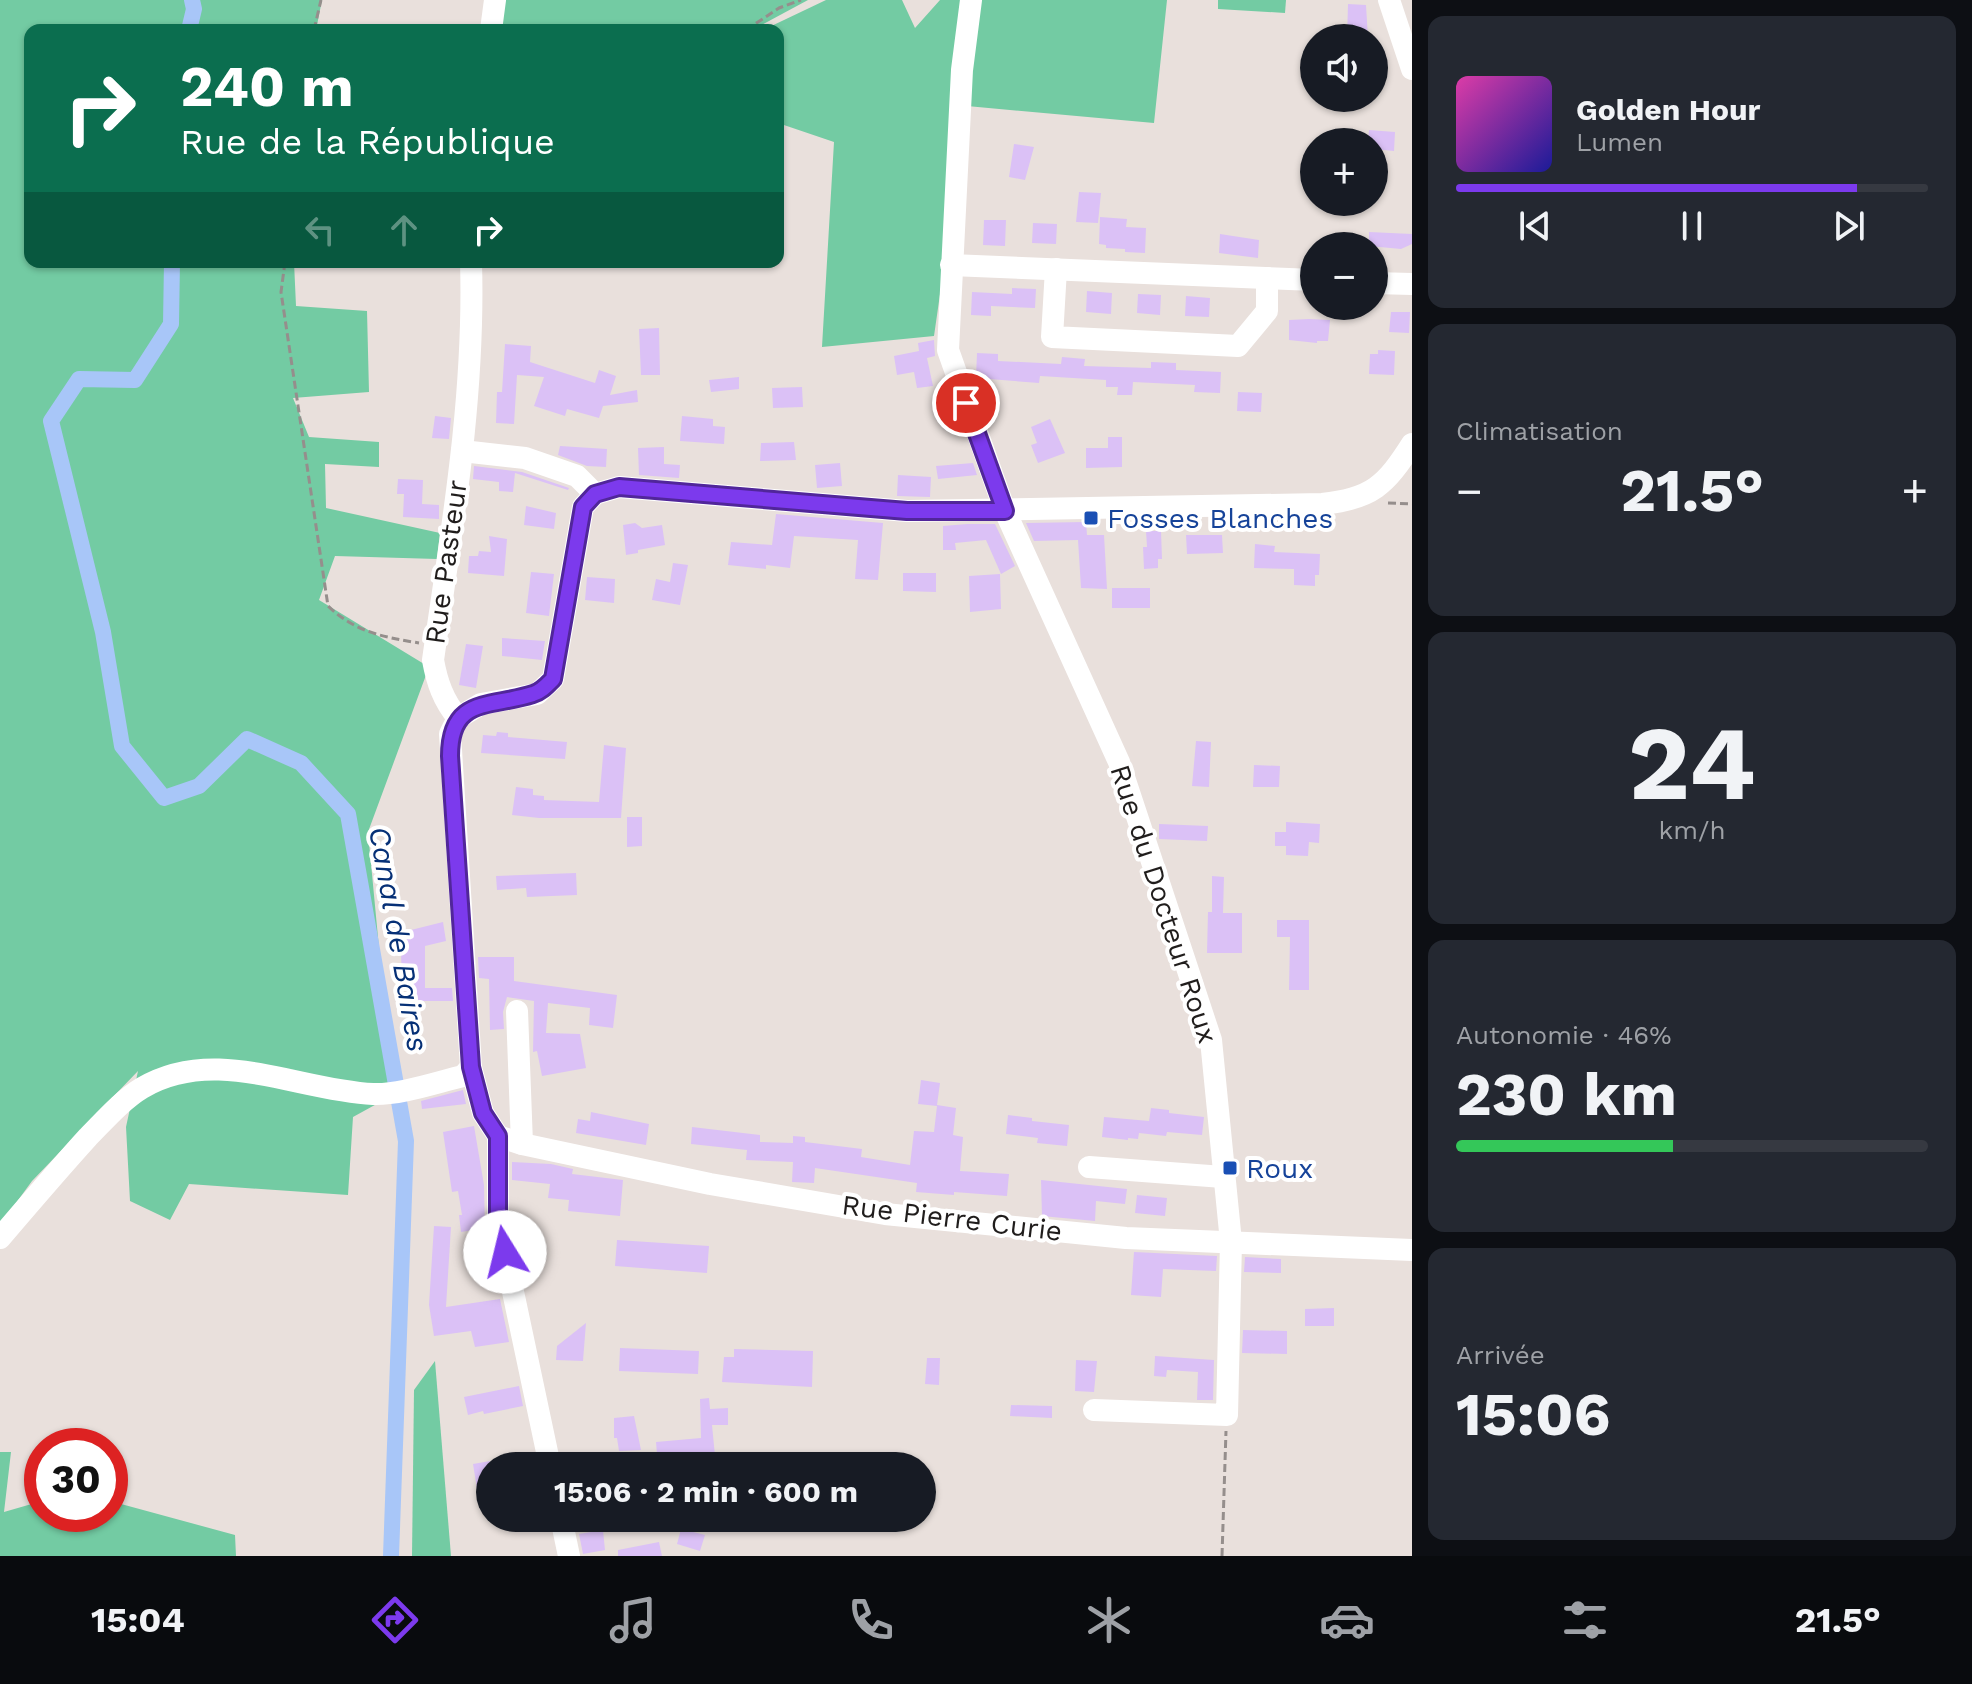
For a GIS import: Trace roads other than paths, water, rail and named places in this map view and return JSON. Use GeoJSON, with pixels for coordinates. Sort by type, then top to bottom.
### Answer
{"type":"FeatureCollection","features":[{"type":"Feature","properties":{"kind":"street"},"geometry":{"type":"LineString","coordinates":[[492,24],[495,0]]}},
{"type":"Feature","properties":{"kind":"street","name":"Rue du Docteur Roux"},"geometry":{"type":"LineString","coordinates":[[971,0],[962,70],[948,350],[1005,511],[1119,762],[1211,1040],[1231,1242],[1227,1415],[1094,1410]]}},
{"type":"Feature","properties":{"kind":"street"},"geometry":{"type":"LineString","coordinates":[[1389,0],[1412,69]]}},
{"type":"Feature","properties":{"kind":"street"},"geometry":{"type":"LineString","coordinates":[[951,265],[1300,279]]}},
{"type":"Feature","properties":{"kind":"street","name":"Rue Pasteur"},"geometry":{"type":"LineString","coordinates":[[458,718],[448,706],[437,683],[433,660],[462,451],[473,323],[471,268]]}},
{"type":"Feature","properties":{"kind":"street"},"geometry":{"type":"LineString","coordinates":[[1056,269],[1052,337],[1238,346],[1267,311],[1267,278]]}},
{"type":"Feature","properties":{"kind":"street"},"geometry":{"type":"LineString","coordinates":[[1388,283],[1412,284]]}},
{"type":"Feature","properties":{"kind":"street"},"geometry":{"type":"LineString","coordinates":[[547,1452],[498,1221],[498,1136],[483,1113],[471,1067],[450,734],[458,718],[481,704],[537,694],[553,679],[583,507],[595,494],[619,487],[907,511],[1322,504],[1352,501],[1374,489],[1393,474],[1412,444]]}},
{"type":"Feature","properties":{"kind":"street"},"geometry":{"type":"LineString","coordinates":[[462,451],[525,458],[577,476],[595,494]]}},
{"type":"Feature","properties":{"kind":"street"},"geometry":{"type":"LineString","coordinates":[[517,1011],[522,1144]]}},
{"type":"Feature","properties":{"kind":"street"},"geometry":{"type":"LineString","coordinates":[[0,1238],[106,1119],[140,1089],[159,1079],[188,1071],[236,1069],[299,1084],[376,1094],[463,1076],[471,1067]]}},
{"type":"Feature","properties":{"kind":"street","name":"Rue Pierre Curie"},"geometry":{"type":"LineString","coordinates":[[498,1136],[522,1144],[710,1184],[885,1214],[1126,1238],[1412,1250]]}},
{"type":"Feature","properties":{"kind":"street"},"geometry":{"type":"LineString","coordinates":[[1089,1167],[1223,1177]]}},
{"type":"Feature","properties":{"kind":"street"},"geometry":{"type":"LineString","coordinates":[[564,1532],[569,1556]]}},
{"type":"Feature","properties":{"kind":"waterway","name":"Canal de Baires"},"geometry":{"type":"LineString","coordinates":[[190,24],[194,9],[192,0]]}},
{"type":"Feature","properties":{"kind":"waterway","name":"Canal de Baires"},"geometry":{"type":"LineString","coordinates":[[172,268],[171,324],[135,380],[79,379],[51,421],[103,632],[122,746],[164,798],[199,786],[247,739],[301,763],[348,814],[406,1141],[391,1556]]}},
{"type":"Feature","properties":{"kind":"place","name":"Fosses Blanches"},"geometry":{"type":"Point","coordinates":[1091,518]}},
{"type":"Feature","properties":{"kind":"place","name":"Roux"},"geometry":{"type":"Point","coordinates":[1230,1168]}}]}
